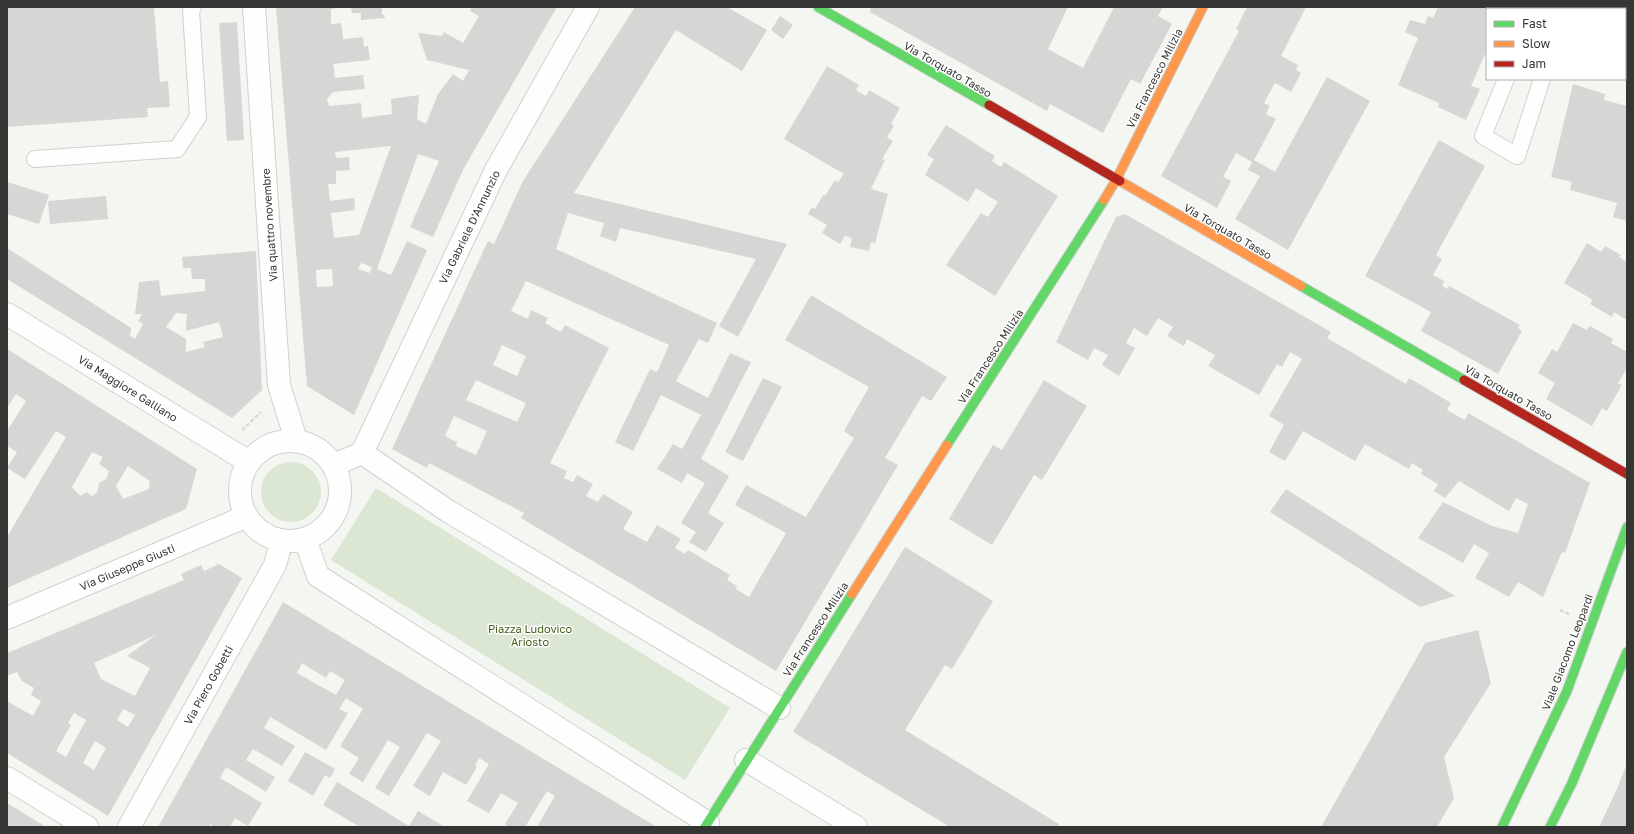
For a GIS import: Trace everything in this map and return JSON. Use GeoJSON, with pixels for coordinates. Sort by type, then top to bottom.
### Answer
{"type":"FeatureCollection","features":[{"type":"Feature","properties":{"kind":"street","name":"Via quattro novembre"},"geometry":{"type":"LineString","coordinates":[[254,7],[279,385],[296,440]]}},
{"type":"Feature","properties":{"kind":"street","name":"Via Gabriele D'Annunzio"},"geometry":{"type":"LineString","coordinates":[[362,453],[496,170],[588,7]]}},
{"type":"Feature","properties":{"kind":"street","name":"Via Torquato Tasso"},"geometry":{"type":"LineString","coordinates":[[818,7],[1627,474]]}},
{"type":"Feature","properties":{"kind":"street","name":"Via Francesco Milizia"},"geometry":{"type":"LineString","coordinates":[[779,708],[1116,180],[1203,7]]}},
{"type":"Feature","properties":{"kind":"street","name":"Via Maggiore Galliano"},"geometry":{"type":"LineString","coordinates":[[7,314],[249,462]]}},
{"type":"Feature","properties":{"kind":"street"},"geometry":{"type":"LineString","coordinates":[[296,440],[311,444],[324,453],[334,465],[339,479],[341,494],[337,509],[330,522],[319,532],[305,539],[282,540],[268,536],[256,527],[247,516],[241,502],[240,488],[242,475],[249,462],[258,452],[269,445],[282,441],[296,440]]}},
{"type":"Feature","properties":{"kind":"street"},"geometry":{"type":"LineString","coordinates":[[305,539],[318,576],[706,825],[779,708],[448,511],[362,453],[334,465]]}},
{"type":"Feature","properties":{"kind":"street","name":"Via Giuseppe Giusti"},"geometry":{"type":"LineString","coordinates":[[7,618],[247,516]]}},
{"type":"Feature","properties":{"kind":"street","name":"Viale Giacomo Leopardi"},"geometry":{"type":"LineString","coordinates":[[1502,827],[1567,691],[1627,527]]}},
{"type":"Feature","properties":{"kind":"street","name":"Via Piero Gobetti"},"geometry":{"type":"LineString","coordinates":[[129,827],[275,565],[282,540]]}},
{"type":"Feature","properties":{"kind":"street"},"geometry":{"type":"LineString","coordinates":[[1550,827],[1572,783],[1627,652]]}},
{"type":"Feature","properties":{"kind":"street"},"geometry":{"type":"LineString","coordinates":[[746,760],[856,827]]}},
{"type":"Feature","properties":{"kind":"street"},"geometry":{"type":"LineString","coordinates":[[7,778],[87,827]]}},
{"type":"Feature","properties":{"kind":"lane"},"geometry":{"type":"LineString","coordinates":[[35,159],[177,149],[198,117],[190,11],[193,7]]}},
{"type":"Feature","properties":{"kind":"lane"},"geometry":{"type":"LineString","coordinates":[[1506,80],[1483,136],[1517,156],[1542,80]]}},
{"type":"Feature","properties":{"kind":"green space"},"geometry":{"type":"Polygon","coordinates":[[[285,462],[297,462],[308,467],[316,475],[321,486],[319,504],[308,517],[297,522],[285,522],[274,517],[266,509],[261,498],[261,486],[266,475],[274,467],[285,462]]]}},
{"type":"Feature","properties":{"kind":"green space","name":"Piazza Ludovico Ariosto"},"geometry":{"type":"Polygon","coordinates":[[[376,488],[730,708],[685,780],[331,560],[376,488]]]}},
{"type":"Feature","properties":{"kind":"building"},"geometry":{"type":"Polygon","coordinates":[[[7,7],[154,7],[160,82],[168,81],[170,107],[147,108],[148,117],[7,127],[7,7]]]}},
{"type":"Feature","properties":{"kind":"building"},"geometry":{"type":"Polygon","coordinates":[[[276,7],[344,7],[331,9],[331,24],[341,23],[343,39],[363,37],[364,47],[368,46],[370,60],[333,64],[335,78],[363,75],[365,89],[333,92],[327,99],[329,106],[361,103],[362,118],[392,114],[391,99],[419,95],[417,119],[426,124],[438,94],[453,74],[463,81],[469,70],[427,60],[418,33],[442,36],[444,32],[463,43],[479,16],[470,11],[472,7],[557,7],[464,168],[433,237],[410,227],[439,161],[418,154],[377,269],[391,275],[407,241],[427,250],[354,415],[307,386],[276,7]],[[391,146],[335,152],[336,158],[349,157],[350,170],[336,171],[336,184],[328,184],[330,201],[354,198],[355,210],[331,213],[334,238],[359,235],[391,146]],[[361,263],[358,269],[370,273],[372,267],[361,263]],[[332,269],[316,270],[317,287],[333,286],[332,269]]]}},
{"type":"Feature","properties":{"kind":"building"},"geometry":{"type":"Polygon","coordinates":[[[351,7],[382,7],[382,15],[384,15],[385,18],[361,20],[361,13],[352,13],[351,7]]]}},
{"type":"Feature","properties":{"kind":"building"},"geometry":{"type":"Polygon","coordinates":[[[635,7],[727,7],[767,30],[742,71],[676,30],[574,193],[787,244],[738,337],[719,326],[756,259],[620,228],[616,242],[600,236],[604,223],[568,213],[556,249],[717,323],[708,343],[699,339],[676,381],[708,398],[730,353],[751,362],[701,459],[729,476],[708,513],[724,523],[706,552],[689,542],[696,532],[681,523],[705,483],[687,473],[682,483],[657,469],[673,444],[682,449],[701,415],[661,395],[633,451],[615,442],[650,369],[657,372],[669,345],[526,281],[511,311],[528,319],[531,310],[548,318],[545,323],[561,332],[565,325],[609,348],[550,463],[567,471],[564,478],[573,482],[577,475],[593,484],[586,496],[598,502],[603,494],[633,512],[623,529],[647,542],[657,525],[681,539],[675,548],[685,554],[688,550],[730,575],[727,580],[737,586],[736,589],[749,597],[786,533],[735,505],[746,485],[806,517],[854,438],[844,431],[869,387],[785,340],[811,295],[947,377],[931,401],[922,396],[885,458],[898,465],[776,671],[521,518],[524,513],[429,463],[427,468],[392,449],[488,241],[494,244],[523,181],[635,7]],[[502,345],[493,365],[517,376],[526,356],[502,345]],[[476,380],[466,400],[517,422],[526,403],[476,380]],[[454,416],[445,436],[457,442],[456,446],[476,455],[487,431],[454,416]]]}},
{"type":"Feature","properties":{"kind":"building"},"geometry":{"type":"Polygon","coordinates":[[[871,7],[1068,7],[1048,49],[1083,68],[1114,7],[1163,7],[1158,16],[1172,24],[1140,84],[1131,79],[1103,133],[1050,104],[1047,111],[870,12],[871,7]]]}},
{"type":"Feature","properties":{"kind":"building"},"geometry":{"type":"Polygon","coordinates":[[[1247,7],[1306,7],[1281,56],[1298,65],[1296,70],[1301,73],[1291,92],[1275,83],[1264,103],[1270,106],[1266,114],[1276,119],[1254,160],[1275,172],[1327,77],[1370,101],[1288,250],[1235,219],[1260,176],[1248,170],[1252,162],[1236,153],[1223,177],[1231,181],[1217,208],[1161,176],[1239,31],[1236,29],[1247,7]]]}},
{"type":"Feature","properties":{"kind":"building"},"geometry":{"type":"Polygon","coordinates":[[[1438,7],[1506,7],[1486,8],[1486,52],[1471,86],[1480,89],[1466,120],[1438,107],[1439,103],[1398,85],[1418,38],[1405,32],[1410,20],[1425,24],[1428,16],[1433,18],[1438,7]]]}},
{"type":"Feature","properties":{"kind":"building"},"geometry":{"type":"Polygon","coordinates":[[[1627,7],[1627,81],[1624,80],[1626,80],[1626,8],[1600,8],[1627,7]]]}},
{"type":"Feature","properties":{"kind":"building"},"geometry":{"type":"Polygon","coordinates":[[[780,16],[793,25],[783,39],[771,30],[780,16]]]}},
{"type":"Feature","properties":{"kind":"building"},"geometry":{"type":"Polygon","coordinates":[[[237,22],[244,140],[227,141],[219,23],[237,22]]]}},
{"type":"Feature","properties":{"kind":"building"},"geometry":{"type":"Polygon","coordinates":[[[827,66],[859,85],[856,90],[866,96],[869,90],[900,108],[891,124],[894,126],[887,137],[893,141],[882,159],[885,160],[871,189],[888,194],[875,243],[871,242],[869,251],[850,247],[852,238],[845,236],[840,244],[822,233],[827,225],[808,214],[812,207],[815,209],[823,195],[825,196],[835,180],[838,182],[844,174],[784,139],[827,66]]]}},
{"type":"Feature","properties":{"kind":"building"},"geometry":{"type":"Polygon","coordinates":[[[1573,84],[1605,94],[1604,100],[1627,106],[1627,221],[1613,217],[1617,203],[1570,190],[1572,182],[1551,177],[1573,84]]]}},
{"type":"Feature","properties":{"kind":"building"},"geometry":{"type":"Polygon","coordinates":[[[946,125],[995,156],[992,161],[1001,167],[1004,162],[1058,196],[995,296],[946,265],[981,213],[988,217],[998,202],[976,188],[968,202],[925,175],[934,159],[927,155],[946,125]]]}},
{"type":"Feature","properties":{"kind":"building"},"geometry":{"type":"Polygon","coordinates":[[[1439,140],[1485,166],[1436,255],[1442,259],[1433,275],[1444,281],[1442,286],[1447,289],[1449,286],[1520,325],[1518,328],[1522,331],[1498,374],[1421,331],[1431,312],[1365,276],[1439,140]]]}},
{"type":"Feature","properties":{"kind":"building"},"geometry":{"type":"Polygon","coordinates":[[[7,182],[49,195],[39,224],[7,214],[7,182]]]}},
{"type":"Feature","properties":{"kind":"building"},"geometry":{"type":"Polygon","coordinates":[[[106,196],[108,219],[50,224],[48,201],[106,196]]]}},
{"type":"Feature","properties":{"kind":"building"},"geometry":{"type":"Polygon","coordinates":[[[1125,214],[1331,332],[1327,338],[1406,384],[1409,378],[1451,403],[1447,410],[1465,420],[1468,413],[1590,483],[1565,553],[1562,552],[1543,597],[1518,582],[1509,597],[1475,578],[1489,553],[1474,544],[1463,563],[1418,538],[1443,502],[1492,526],[1518,533],[1528,504],[1516,498],[1509,511],[1459,481],[1445,498],[1434,491],[1438,484],[1421,474],[1423,470],[1412,463],[1409,469],[1365,444],[1355,461],[1303,431],[1285,461],[1269,452],[1284,425],[1269,416],[1302,359],[1290,352],[1282,367],[1277,364],[1259,395],[1208,366],[1215,355],[1187,339],[1184,346],[1167,336],[1173,327],[1158,318],[1147,336],[1134,328],[1126,343],[1135,348],[1119,376],[1102,365],[1108,355],[1094,348],[1088,360],[1056,342],[1116,217],[1125,214]]]}},
{"type":"Feature","properties":{"kind":"building"},"geometry":{"type":"Polygon","coordinates":[[[1587,243],[1601,252],[1605,246],[1621,255],[1619,257],[1627,262],[1627,320],[1614,312],[1612,317],[1590,304],[1593,300],[1564,283],[1587,243]]]}},
{"type":"Feature","properties":{"kind":"building"},"geometry":{"type":"Polygon","coordinates":[[[7,248],[131,328],[130,336],[135,339],[143,324],[138,321],[142,314],[135,314],[139,282],[159,280],[161,296],[205,291],[205,279],[192,279],[191,268],[183,268],[182,257],[256,251],[262,390],[232,418],[7,279],[7,248]],[[176,313],[166,327],[186,339],[186,352],[205,347],[203,342],[223,337],[219,322],[186,331],[187,314],[176,313]]]}},
{"type":"Feature","properties":{"kind":"building"},"geometry":{"type":"Polygon","coordinates":[[[1573,323],[1587,330],[1590,326],[1613,339],[1611,343],[1627,352],[1627,368],[1618,383],[1622,385],[1607,411],[1602,408],[1592,426],[1546,399],[1555,383],[1538,373],[1552,349],[1557,352],[1573,323]]]}},
{"type":"Feature","properties":{"kind":"building"},"geometry":{"type":"Polygon","coordinates":[[[7,349],[197,469],[186,509],[7,588],[7,537],[66,437],[56,431],[25,479],[7,468],[17,452],[7,446],[7,431],[26,401],[16,394],[7,408],[7,349]],[[92,452],[72,487],[80,496],[87,492],[91,496],[97,493],[99,483],[106,479],[109,471],[99,464],[103,457],[92,452]],[[128,466],[116,486],[123,499],[149,489],[150,481],[128,466]]]}},
{"type":"Feature","properties":{"kind":"building"},"geometry":{"type":"Polygon","coordinates":[[[763,378],[782,387],[743,461],[725,452],[763,378]]]}},
{"type":"Feature","properties":{"kind":"building"},"geometry":{"type":"Polygon","coordinates":[[[1044,380],[1087,406],[1042,480],[1034,475],[992,545],[949,519],[993,445],[1002,450],[1044,380]]]}},
{"type":"Feature","properties":{"kind":"building"},"geometry":{"type":"Polygon","coordinates":[[[1286,489],[1455,596],[1420,607],[1270,512],[1286,489]]]}},
{"type":"Feature","properties":{"kind":"building"},"geometry":{"type":"Polygon","coordinates":[[[905,547],[993,601],[952,669],[945,665],[905,730],[1059,824],[1058,827],[950,827],[793,732],[905,547]]]}},
{"type":"Feature","properties":{"kind":"building"},"geometry":{"type":"Polygon","coordinates":[[[219,564],[242,578],[108,816],[7,753],[7,701],[33,716],[41,701],[31,695],[34,688],[22,681],[17,672],[7,676],[7,653],[184,580],[181,574],[201,565],[204,571],[219,564]],[[156,635],[94,663],[101,679],[135,696],[150,668],[127,656],[156,635]],[[123,709],[117,720],[128,727],[135,715],[123,709]],[[74,713],[68,723],[71,725],[56,751],[66,757],[86,720],[74,713]],[[95,741],[83,763],[94,770],[106,748],[95,741]]]}},
{"type":"Feature","properties":{"kind":"building"},"geometry":{"type":"Polygon","coordinates":[[[283,602],[657,827],[542,827],[538,825],[555,796],[547,791],[525,827],[508,827],[505,824],[518,803],[501,793],[489,813],[467,801],[489,764],[479,758],[475,766],[477,767],[466,785],[443,772],[430,796],[413,786],[441,741],[427,733],[389,796],[375,788],[400,747],[388,740],[363,782],[349,774],[359,758],[340,746],[363,709],[346,698],[339,709],[348,713],[326,750],[270,717],[264,728],[295,746],[282,766],[253,749],[246,760],[275,777],[266,792],[226,767],[220,778],[262,803],[248,826],[235,818],[230,827],[215,827],[210,824],[209,827],[158,827],[283,602]],[[302,663],[297,673],[336,695],[345,680],[330,671],[326,678],[302,663]]]}},
{"type":"Feature","properties":{"kind":"building"},"geometry":{"type":"Polygon","coordinates":[[[1478,630],[1491,683],[1444,757],[1454,798],[1437,827],[1321,827],[1425,643],[1478,630]]]}},
{"type":"Feature","properties":{"kind":"building"},"geometry":{"type":"Polygon","coordinates":[[[305,752],[335,769],[330,778],[325,775],[313,796],[288,781],[305,752]]]}},
{"type":"Feature","properties":{"kind":"building"},"geometry":{"type":"Polygon","coordinates":[[[1627,763],[1627,827],[1599,827],[1617,789],[1627,763]]]}},
{"type":"Feature","properties":{"kind":"building"},"geometry":{"type":"Polygon","coordinates":[[[337,782],[409,826],[418,811],[445,827],[360,827],[323,805],[337,782]]]}},
{"type":"Feature","properties":{"kind":"building"},"geometry":{"type":"Polygon","coordinates":[[[7,803],[46,827],[7,827],[7,803]]]}},
{"type":"Feature","properties":{"kind":"traffic: fast"},"geometry":{"type":"LineString","coordinates":[[818,7],[989,105]]}},
{"type":"Feature","properties":{"kind":"traffic: fast"},"geometry":{"type":"LineString","coordinates":[[947,445],[1104,200]]}},
{"type":"Feature","properties":{"kind":"traffic: fast"},"geometry":{"type":"LineString","coordinates":[[1301,286],[1464,380]]}},
{"type":"Feature","properties":{"kind":"traffic: fast"},"geometry":{"type":"LineString","coordinates":[[1502,827],[1567,691],[1627,527]]}},
{"type":"Feature","properties":{"kind":"traffic: fast"},"geometry":{"type":"LineString","coordinates":[[705,827],[852,594]]}},
{"type":"Feature","properties":{"kind":"traffic: fast"},"geometry":{"type":"LineString","coordinates":[[1550,827],[1572,783],[1627,652]]}},
{"type":"Feature","properties":{"kind":"traffic: slow"},"geometry":{"type":"LineString","coordinates":[[1104,200],[1116,180],[1203,7]]}},
{"type":"Feature","properties":{"kind":"traffic: slow"},"geometry":{"type":"LineString","coordinates":[[1120,181],[1301,286]]}},
{"type":"Feature","properties":{"kind":"traffic: slow"},"geometry":{"type":"LineString","coordinates":[[852,594],[947,445]]}},
{"type":"Feature","properties":{"kind":"traffic: jam"},"geometry":{"type":"LineString","coordinates":[[989,105],[1120,181]]}},
{"type":"Feature","properties":{"kind":"traffic: jam"},"geometry":{"type":"LineString","coordinates":[[1464,380],[1627,474]]}}]}
